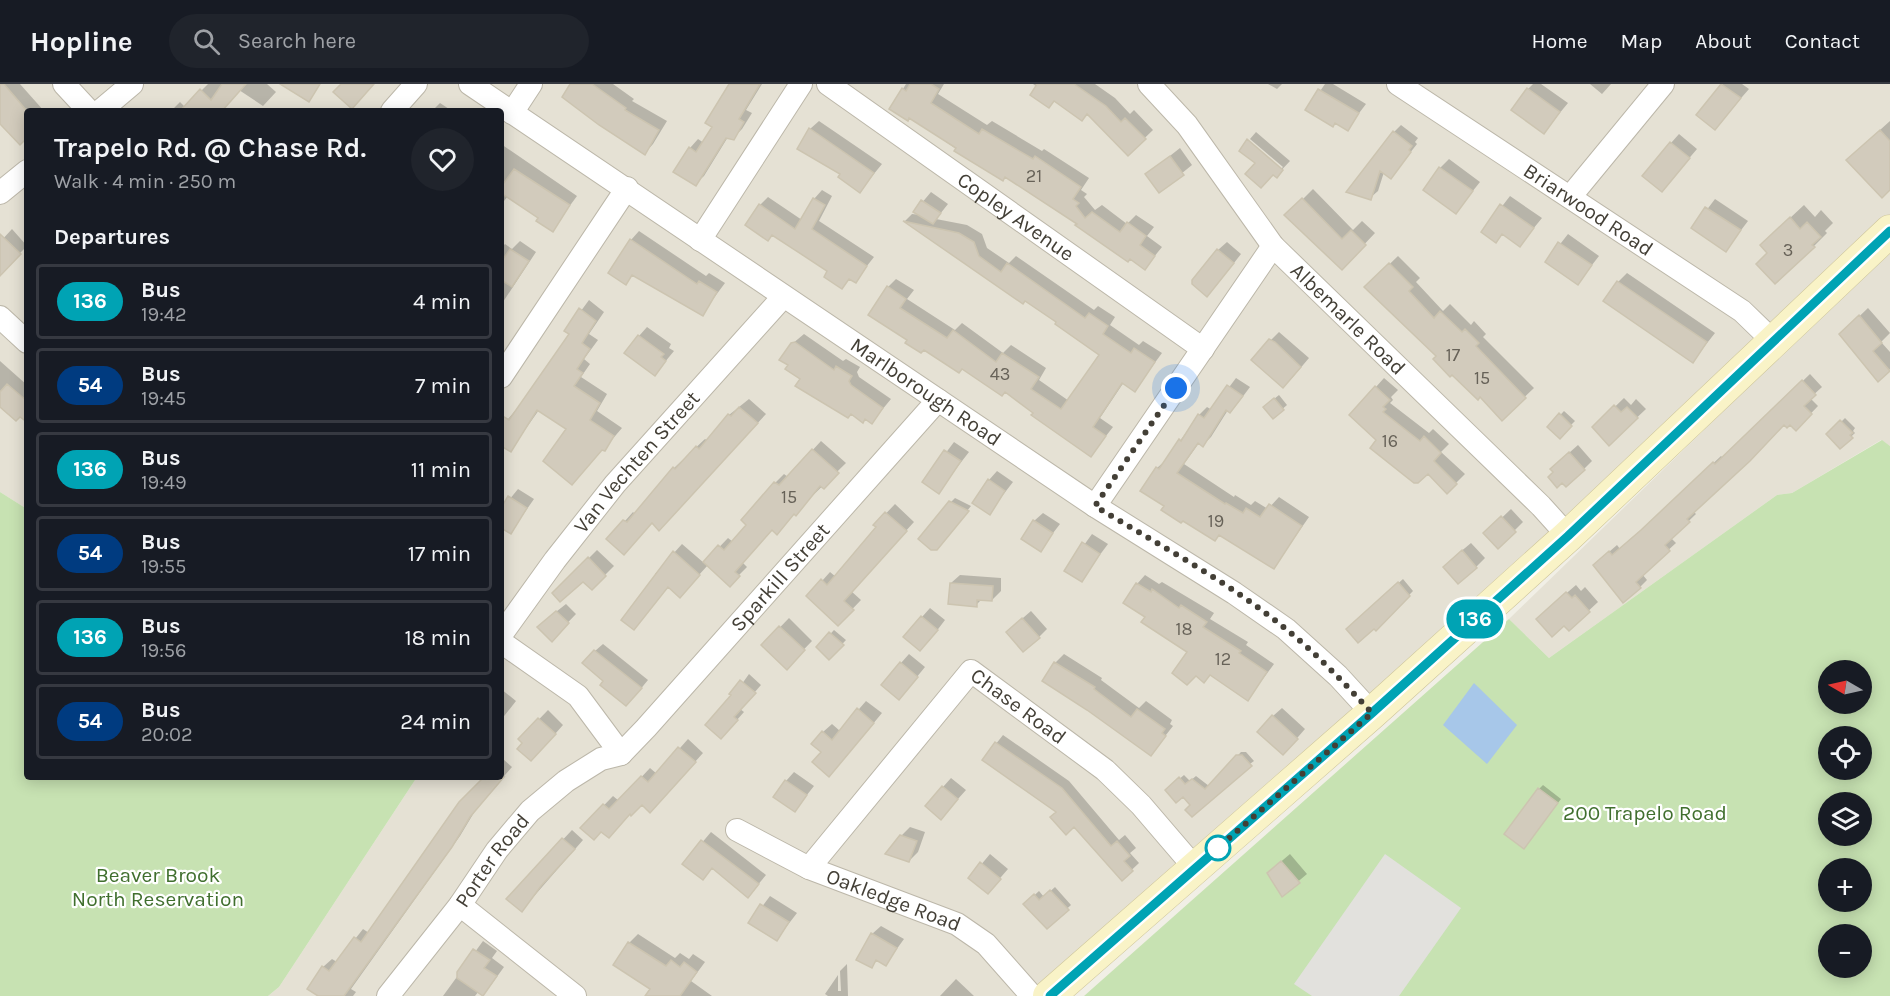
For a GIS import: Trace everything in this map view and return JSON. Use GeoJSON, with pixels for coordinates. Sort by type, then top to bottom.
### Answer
{"type":"FeatureCollection","features":[{"type":"Feature","properties":{"kind":"main road"},"geometry":{"type":"LineString","coordinates":[[1050,996],[1372,713],[1568,536],[1890,231]]}},
{"type":"Feature","properties":{"kind":"street"},"geometry":{"type":"LineString","coordinates":[[64,84],[86,108]]}},
{"type":"Feature","properties":{"kind":"street"},"geometry":{"type":"LineString","coordinates":[[104,108],[132,84]]}},
{"type":"Feature","properties":{"kind":"street"},"geometry":{"type":"LineString","coordinates":[[395,108],[416,84]]}},
{"type":"Feature","properties":{"kind":"street","name":"Marlborough Road"},"geometry":{"type":"LineString","coordinates":[[470,84],[1095,506],[1234,593],[1286,629],[1338,676],[1372,713]]}},
{"type":"Feature","properties":{"kind":"street"},"geometry":{"type":"LineString","coordinates":[[512,113],[531,84]]}},
{"type":"Feature","properties":{"kind":"street"},"geometry":{"type":"LineString","coordinates":[[700,240],[801,84]]}},
{"type":"Feature","properties":{"kind":"street","name":"Copley Avenue"},"geometry":{"type":"LineString","coordinates":[[828,84],[1203,349]]}},
{"type":"Feature","properties":{"kind":"street","name":"Albemarle Road"},"geometry":{"type":"LineString","coordinates":[[1149,84],[1187,125],[1273,246],[1541,506],[1568,536]]}},
{"type":"Feature","properties":{"kind":"street","name":"Briarwood Road"},"geometry":{"type":"LineString","coordinates":[[1398,84],[1742,311],[1773,341]]}},
{"type":"Feature","properties":{"kind":"street"},"geometry":{"type":"LineString","coordinates":[[1570,197],[1663,84]]}},
{"type":"Feature","properties":{"kind":"street"},"geometry":{"type":"LineString","coordinates":[[0,193],[24,173]]}},
{"type":"Feature","properties":{"kind":"street"},"geometry":{"type":"LineString","coordinates":[[504,372],[627,188]]}},
{"type":"Feature","properties":{"kind":"street"},"geometry":{"type":"LineString","coordinates":[[1095,506],[1273,246]]}},
{"type":"Feature","properties":{"kind":"street","name":"Van Vechten Street"},"geometry":{"type":"LineString","coordinates":[[504,631],[555,560],[615,484],[783,297]]}},
{"type":"Feature","properties":{"kind":"street"},"geometry":{"type":"LineString","coordinates":[[0,317],[24,339]]}},
{"type":"Feature","properties":{"kind":"street","name":"Sparkill Street"},"geometry":{"type":"LineString","coordinates":[[621,754],[938,399]]}},
{"type":"Feature","properties":{"kind":"street"},"geometry":{"type":"LineString","coordinates":[[504,644],[579,696],[621,754]]}},
{"type":"Feature","properties":{"kind":"street","name":"Chase Road"},"geometry":{"type":"LineString","coordinates":[[809,868],[971,671],[1105,770],[1141,805],[1195,868]]}},
{"type":"Feature","properties":{"kind":"street","name":"Porter Road"},"geometry":{"type":"LineString","coordinates":[[388,996],[460,905],[497,850],[530,811],[566,781],[601,759],[621,754]]}},
{"type":"Feature","properties":{"kind":"street","name":"Oakledge Road"},"geometry":{"type":"LineString","coordinates":[[737,830],[809,868],[941,917],[971,932],[1000,957],[1032,996]]}},
{"type":"Feature","properties":{"kind":"street"},"geometry":{"type":"LineString","coordinates":[[460,905],[575,996]]}},
{"type":"Feature","properties":{"kind":"shaded area"},"geometry":{"type":"Polygon","coordinates":[[[0,84],[1890,84],[1890,215],[1706,386],[1490,593],[1033,996],[268,996],[279,987],[415,780],[504,780],[504,108],[24,108],[24,507],[0,492],[0,84]]]}},
{"type":"Feature","properties":{"kind":"shaded area"},"geometry":{"type":"Polygon","coordinates":[[[1890,250],[1890,446],[1881,440],[1792,493],[1777,495],[1549,658],[1509,619],[1890,250]]]}},
{"type":"Feature","properties":{"kind":"shaded area"},"geometry":{"type":"Polygon","coordinates":[[[1385,854],[1461,908],[1399,996],[1312,996],[1294,984],[1385,854]]]}},
{"type":"Feature","properties":{"kind":"green space","name":"200 Trapelo Road"},"geometry":{"type":"Polygon","coordinates":[[[1882,440],[1890,446],[1890,996],[1084,996],[1509,619],[1549,658],[1777,495],[1792,493],[1882,440]]]}},
{"type":"Feature","properties":{"kind":"green space","name":"Beaver Brook North Reservation"},"geometry":{"type":"Polygon","coordinates":[[[0,492],[24,507],[24,780],[415,780],[279,987],[268,996],[0,996],[0,492]]]}},
{"type":"Feature","properties":{"kind":"water"},"geometry":{"type":"Polygon","coordinates":[[[1474,683],[1517,725],[1487,764],[1443,725],[1474,683]]]}},
{"type":"Feature","properties":{"kind":"building"},"geometry":{"type":"Polygon","coordinates":[[[0,84],[4,84],[24,108],[24,141],[20,145],[0,124],[0,84]]]}},
{"type":"Feature","properties":{"kind":"building"},"geometry":{"type":"Polygon","coordinates":[[[222,84],[246,84],[225,108],[183,108],[200,89],[211,100],[222,84]]]}},
{"type":"Feature","properties":{"kind":"building"},"geometry":{"type":"Polygon","coordinates":[[[280,84],[320,84],[309,102],[280,84]]]}},
{"type":"Feature","properties":{"kind":"building"},"geometry":{"type":"Polygon","coordinates":[[[341,84],[374,84],[353,108],[333,92],[341,84]]]}},
{"type":"Feature","properties":{"kind":"building"},"geometry":{"type":"Polygon","coordinates":[[[570,84],[592,84],[626,108],[625,110],[659,130],[645,155],[562,97],[570,84]]]}},
{"type":"Feature","properties":{"kind":"building"},"geometry":{"type":"Polygon","coordinates":[[[729,84],[760,84],[739,119],[744,122],[734,140],[726,138],[696,186],[673,172],[689,147],[696,152],[712,127],[705,123],[729,84]]]}},
{"type":"Feature","properties":{"kind":"building"},"geometry":{"type":"Polygon","coordinates":[[[910,84],[931,84],[939,89],[931,103],[979,134],[982,129],[1033,159],[1035,156],[1081,187],[1073,199],[1079,203],[1076,206],[1085,218],[1092,212],[1120,232],[1127,222],[1146,236],[1140,245],[1155,256],[1145,270],[1130,259],[1128,262],[1075,225],[1077,224],[1005,177],[1003,181],[954,151],[956,148],[909,118],[908,121],[889,109],[902,88],[906,91],[910,84]]]}},
{"type":"Feature","properties":{"kind":"building"},"geometry":{"type":"Polygon","coordinates":[[[1037,84],[1074,84],[1106,106],[1121,122],[1125,118],[1146,139],[1128,156],[1087,114],[1082,121],[1054,101],[1049,108],[1030,95],[1037,84]]]}},
{"type":"Feature","properties":{"kind":"building"},"geometry":{"type":"Polygon","coordinates":[[[1721,84],[1741,98],[1715,130],[1696,115],[1721,84]]]}},
{"type":"Feature","properties":{"kind":"building"},"geometry":{"type":"Polygon","coordinates":[[[1527,88],[1560,112],[1544,134],[1511,110],[1527,88]]]}},
{"type":"Feature","properties":{"kind":"building"},"geometry":{"type":"Polygon","coordinates":[[[1318,89],[1359,113],[1348,131],[1335,123],[1333,127],[1305,110],[1318,89]]]}},
{"type":"Feature","properties":{"kind":"building"},"geometry":{"type":"Polygon","coordinates":[[[809,128],[874,173],[860,193],[838,177],[840,174],[797,149],[809,128]]]}},
{"type":"Feature","properties":{"kind":"building"},"geometry":{"type":"Polygon","coordinates":[[[1880,130],[1890,141],[1890,190],[1882,198],[1846,160],[1880,130]]]}},
{"type":"Feature","properties":{"kind":"building"},"geometry":{"type":"Polygon","coordinates":[[[1393,131],[1412,146],[1409,150],[1411,152],[1391,179],[1380,171],[1371,200],[1346,192],[1393,131]]]}},
{"type":"Feature","properties":{"kind":"building"},"geometry":{"type":"Polygon","coordinates":[[[1247,139],[1283,170],[1277,178],[1273,175],[1261,188],[1245,174],[1255,163],[1239,151],[1247,139]]]}},
{"type":"Feature","properties":{"kind":"building"},"geometry":{"type":"Polygon","coordinates":[[[1670,142],[1690,158],[1662,192],[1642,176],[1670,142]]]}},
{"type":"Feature","properties":{"kind":"building"},"geometry":{"type":"Polygon","coordinates":[[[1170,156],[1184,175],[1159,193],[1145,174],[1170,156]]]}},
{"type":"Feature","properties":{"kind":"building"},"geometry":{"type":"Polygon","coordinates":[[[1439,167],[1473,191],[1456,214],[1423,190],[1439,167]]]}},
{"type":"Feature","properties":{"kind":"building"},"geometry":{"type":"Polygon","coordinates":[[[514,169],[570,205],[553,232],[536,221],[538,218],[504,195],[504,183],[514,169]]]}},
{"type":"Feature","properties":{"kind":"building"},"geometry":{"type":"Polygon","coordinates":[[[813,198],[825,205],[812,229],[867,266],[856,283],[849,279],[842,289],[824,277],[827,271],[772,235],[768,241],[745,225],[759,204],[795,229],[813,198]]]}},
{"type":"Feature","properties":{"kind":"building"},"geometry":{"type":"Polygon","coordinates":[[[1302,198],[1342,239],[1351,230],[1366,245],[1342,270],[1284,215],[1302,198]]]}},
{"type":"Feature","properties":{"kind":"building"},"geometry":{"type":"Polygon","coordinates":[[[921,200],[941,213],[933,224],[913,212],[921,200]]]}},
{"type":"Feature","properties":{"kind":"building"},"geometry":{"type":"Polygon","coordinates":[[[1500,204],[1534,228],[1520,247],[1502,234],[1496,243],[1481,232],[1500,204]]]}},
{"type":"Feature","properties":{"kind":"building"},"geometry":{"type":"Polygon","coordinates":[[[1705,207],[1741,230],[1726,252],[1691,228],[1705,207]]]}},
{"type":"Feature","properties":{"kind":"building"},"geometry":{"type":"Polygon","coordinates":[[[1790,217],[1800,229],[1807,222],[1821,237],[1812,245],[1815,247],[1775,284],[1756,264],[1767,253],[1760,245],[1790,217]]]}},
{"type":"Feature","properties":{"kind":"building"},"geometry":{"type":"Polygon","coordinates":[[[903,221],[959,233],[974,242],[979,256],[1001,272],[1007,263],[1085,318],[1089,313],[1108,326],[1103,334],[1131,353],[1134,348],[1155,362],[1135,392],[1122,383],[1093,427],[1106,436],[1091,457],[1031,415],[1033,413],[1005,392],[1002,396],[962,369],[959,373],[924,350],[921,353],[905,343],[907,340],[868,315],[887,286],[906,299],[900,308],[947,338],[953,330],[996,362],[1002,353],[1039,377],[1031,389],[1061,409],[1099,355],[1055,324],[1056,322],[1025,301],[1023,304],[903,221]]]}},
{"type":"Feature","properties":{"kind":"building"},"geometry":{"type":"Polygon","coordinates":[[[0,234],[21,254],[0,276],[0,234]]]}},
{"type":"Feature","properties":{"kind":"building"},"geometry":{"type":"Polygon","coordinates":[[[630,239],[697,284],[699,281],[717,292],[703,316],[632,275],[626,285],[608,273],[630,239]]]}},
{"type":"Feature","properties":{"kind":"building"},"geometry":{"type":"Polygon","coordinates":[[[1558,242],[1592,265],[1578,285],[1545,262],[1558,242]]]}},
{"type":"Feature","properties":{"kind":"building"},"geometry":{"type":"Polygon","coordinates":[[[510,249],[529,261],[512,287],[504,282],[504,258],[510,249]]]}},
{"type":"Feature","properties":{"kind":"building"},"geometry":{"type":"Polygon","coordinates":[[[1217,249],[1234,263],[1207,297],[1192,284],[1192,280],[1217,249]]]}},
{"type":"Feature","properties":{"kind":"building"},"geometry":{"type":"Polygon","coordinates":[[[1389,263],[1413,287],[1409,291],[1434,318],[1440,311],[1462,332],[1465,329],[1479,343],[1476,346],[1526,398],[1502,421],[1480,397],[1478,400],[1452,375],[1450,377],[1433,359],[1436,356],[1364,287],[1389,263]]]}},
{"type":"Feature","properties":{"kind":"building"},"geometry":{"type":"Polygon","coordinates":[[[1617,281],[1707,342],[1693,363],[1603,301],[1617,281]]]}},
{"type":"Feature","properties":{"kind":"building"},"geometry":{"type":"Polygon","coordinates":[[[579,308],[596,321],[582,343],[590,349],[577,369],[583,373],[574,386],[600,403],[590,420],[614,436],[605,451],[602,450],[572,485],[543,461],[566,429],[537,410],[511,452],[504,448],[504,417],[509,420],[569,334],[564,331],[579,308]]]}},
{"type":"Feature","properties":{"kind":"building"},"geometry":{"type":"Polygon","coordinates":[[[1859,315],[1882,343],[1873,351],[1890,371],[1878,382],[1839,334],[1859,315]]]}},
{"type":"Feature","properties":{"kind":"building"},"geometry":{"type":"Polygon","coordinates":[[[638,335],[664,354],[661,357],[666,361],[655,376],[624,353],[638,335]]]}},
{"type":"Feature","properties":{"kind":"building"},"geometry":{"type":"Polygon","coordinates":[[[1269,339],[1301,367],[1283,388],[1251,360],[1269,339]]]}},
{"type":"Feature","properties":{"kind":"building"},"geometry":{"type":"Polygon","coordinates":[[[795,342],[834,370],[836,366],[852,376],[849,381],[851,385],[883,408],[872,424],[865,419],[863,423],[851,414],[848,418],[795,386],[800,379],[785,369],[788,365],[779,360],[791,343],[795,342]]]}},
{"type":"Feature","properties":{"kind":"building"},"geometry":{"type":"Polygon","coordinates":[[[1802,380],[1816,395],[1804,406],[1812,414],[1796,431],[1790,425],[1787,428],[1784,425],[1750,461],[1687,519],[1690,522],[1665,545],[1670,551],[1636,582],[1641,588],[1623,603],[1593,565],[1609,551],[1612,555],[1641,530],[1713,462],[1715,464],[1802,380]]]}},
{"type":"Feature","properties":{"kind":"building"},"geometry":{"type":"Polygon","coordinates":[[[7,384],[24,398],[24,420],[20,417],[16,421],[0,407],[0,392],[7,384]]]}},
{"type":"Feature","properties":{"kind":"building"},"geometry":{"type":"Polygon","coordinates":[[[1227,385],[1243,396],[1230,413],[1226,410],[1203,447],[1198,443],[1177,473],[1243,513],[1246,508],[1260,517],[1269,504],[1302,526],[1274,569],[1219,535],[1215,541],[1183,521],[1181,523],[1161,510],[1164,506],[1140,491],[1156,467],[1159,469],[1179,439],[1181,441],[1198,414],[1204,418],[1227,385]]]}},
{"type":"Feature","properties":{"kind":"building"},"geometry":{"type":"Polygon","coordinates":[[[1375,386],[1390,400],[1383,407],[1386,409],[1383,412],[1420,441],[1424,436],[1441,453],[1434,461],[1457,484],[1447,494],[1428,474],[1418,483],[1414,483],[1370,448],[1376,440],[1349,415],[1375,386]]]}},
{"type":"Feature","properties":{"kind":"building"},"geometry":{"type":"Polygon","coordinates":[[[1274,398],[1284,410],[1273,419],[1263,407],[1274,398]]]}},
{"type":"Feature","properties":{"kind":"building"},"geometry":{"type":"Polygon","coordinates":[[[1614,405],[1621,412],[1627,407],[1638,418],[1609,446],[1592,427],[1614,405]]]}},
{"type":"Feature","properties":{"kind":"building"},"geometry":{"type":"Polygon","coordinates":[[[739,407],[758,423],[659,531],[652,523],[624,555],[606,539],[623,520],[627,522],[673,467],[675,469],[696,446],[699,449],[728,414],[731,416],[739,407]]]}},
{"type":"Feature","properties":{"kind":"building"},"geometry":{"type":"Polygon","coordinates":[[[1559,413],[1572,426],[1560,439],[1547,427],[1559,413]]]}},
{"type":"Feature","properties":{"kind":"building"},"geometry":{"type":"Polygon","coordinates":[[[1840,420],[1853,433],[1850,435],[1853,438],[1840,449],[1826,434],[1840,420]]]}},
{"type":"Feature","properties":{"kind":"building"},"geometry":{"type":"Polygon","coordinates":[[[812,449],[839,473],[824,489],[820,486],[777,535],[772,530],[735,572],[740,576],[730,587],[703,562],[718,545],[724,550],[746,525],[741,520],[774,482],[779,485],[812,449]]]}},
{"type":"Feature","properties":{"kind":"building"},"geometry":{"type":"Polygon","coordinates":[[[944,450],[961,461],[939,494],[922,482],[944,450]]]}},
{"type":"Feature","properties":{"kind":"building"},"geometry":{"type":"Polygon","coordinates":[[[1569,452],[1585,470],[1566,487],[1562,483],[1557,488],[1548,477],[1553,472],[1550,469],[1569,452]]]}},
{"type":"Feature","properties":{"kind":"building"},"geometry":{"type":"Polygon","coordinates":[[[988,479],[1005,491],[990,515],[972,503],[988,479]]]}},
{"type":"Feature","properties":{"kind":"building"},"geometry":{"type":"Polygon","coordinates":[[[508,496],[527,508],[511,534],[504,530],[504,503],[508,496]]]}},
{"type":"Feature","properties":{"kind":"building"},"geometry":{"type":"Polygon","coordinates":[[[949,501],[969,511],[937,550],[931,550],[918,539],[949,501]]]}},
{"type":"Feature","properties":{"kind":"building"},"geometry":{"type":"Polygon","coordinates":[[[885,512],[907,531],[844,601],[854,610],[838,626],[806,596],[821,579],[827,585],[876,527],[873,525],[885,512]]]}},
{"type":"Feature","properties":{"kind":"building"},"geometry":{"type":"Polygon","coordinates":[[[1501,516],[1516,532],[1498,549],[1483,533],[1501,516]]]}},
{"type":"Feature","properties":{"kind":"building"},"geometry":{"type":"Polygon","coordinates":[[[1033,520],[1053,533],[1041,552],[1021,539],[1033,520]]]}},
{"type":"Feature","properties":{"kind":"building"},"geometry":{"type":"Polygon","coordinates":[[[1082,542],[1100,554],[1082,582],[1064,571],[1082,542]]]}},
{"type":"Feature","properties":{"kind":"building"},"geometry":{"type":"Polygon","coordinates":[[[1462,550],[1477,568],[1458,584],[1443,567],[1462,550]]]}},
{"type":"Feature","properties":{"kind":"building"},"geometry":{"type":"Polygon","coordinates":[[[673,551],[700,575],[680,598],[668,587],[634,630],[621,620],[673,551]]]}},
{"type":"Feature","properties":{"kind":"building"},"geometry":{"type":"Polygon","coordinates":[[[588,557],[606,576],[592,590],[583,582],[560,602],[552,593],[588,557]]]}},
{"type":"Feature","properties":{"kind":"building"},"geometry":{"type":"Polygon","coordinates":[[[1398,582],[1410,596],[1376,631],[1374,629],[1358,643],[1346,629],[1398,582]]]}},
{"type":"Feature","properties":{"kind":"building"},"geometry":{"type":"Polygon","coordinates":[[[950,583],[993,586],[992,601],[977,600],[977,607],[948,604],[950,583]]]}},
{"type":"Feature","properties":{"kind":"building"},"geometry":{"type":"Polygon","coordinates":[[[1136,583],[1151,592],[1152,589],[1179,608],[1181,605],[1207,622],[1203,627],[1241,651],[1239,653],[1267,672],[1248,701],[1210,675],[1204,683],[1196,676],[1187,685],[1172,673],[1187,652],[1141,622],[1145,617],[1123,603],[1136,583]]]}},
{"type":"Feature","properties":{"kind":"building"},"geometry":{"type":"Polygon","coordinates":[[[1566,592],[1572,598],[1575,595],[1590,612],[1569,631],[1564,626],[1552,637],[1536,619],[1566,592]]]}},
{"type":"Feature","properties":{"kind":"building"},"geometry":{"type":"Polygon","coordinates":[[[556,611],[569,623],[552,642],[537,627],[556,611]]]}},
{"type":"Feature","properties":{"kind":"building"},"geometry":{"type":"Polygon","coordinates":[[[921,616],[938,630],[920,651],[903,637],[921,616]]]}},
{"type":"Feature","properties":{"kind":"building"},"geometry":{"type":"Polygon","coordinates":[[[1022,618],[1040,638],[1023,652],[1006,632],[1022,618]]]}},
{"type":"Feature","properties":{"kind":"building"},"geometry":{"type":"Polygon","coordinates":[[[779,626],[805,650],[787,670],[761,645],[779,626]]]}},
{"type":"Feature","properties":{"kind":"building"},"geometry":{"type":"Polygon","coordinates":[[[829,632],[844,645],[829,660],[816,647],[829,632]]]}},
{"type":"Feature","properties":{"kind":"building"},"geometry":{"type":"Polygon","coordinates":[[[594,650],[642,688],[626,706],[600,685],[603,681],[582,663],[594,650]]]}},
{"type":"Feature","properties":{"kind":"building"},"geometry":{"type":"Polygon","coordinates":[[[900,662],[918,677],[899,700],[881,685],[900,662]]]}},
{"type":"Feature","properties":{"kind":"building"},"geometry":{"type":"Polygon","coordinates":[[[1054,662],[1095,687],[1094,689],[1131,717],[1137,709],[1165,729],[1162,733],[1166,736],[1151,756],[1042,681],[1054,662]]]}},
{"type":"Feature","properties":{"kind":"building"},"geometry":{"type":"Polygon","coordinates":[[[740,680],[756,693],[734,717],[738,720],[721,739],[705,725],[731,695],[729,694],[740,680]]]}},
{"type":"Feature","properties":{"kind":"building"},"geometry":{"type":"Polygon","coordinates":[[[857,708],[874,723],[829,777],[812,762],[821,752],[811,744],[822,731],[832,740],[857,708]]]}},
{"type":"Feature","properties":{"kind":"building"},"geometry":{"type":"Polygon","coordinates":[[[1272,715],[1298,739],[1283,755],[1257,732],[1272,715]]]}},
{"type":"Feature","properties":{"kind":"building"},"geometry":{"type":"Polygon","coordinates":[[[538,718],[556,734],[531,761],[517,749],[522,743],[518,739],[538,718]]]}},
{"type":"Feature","properties":{"kind":"building"},"geometry":{"type":"Polygon","coordinates":[[[995,742],[1062,788],[1111,846],[1117,841],[1130,856],[1124,861],[1133,871],[1122,881],[1074,827],[1066,835],[1050,817],[1056,812],[982,760],[995,742]]]}},
{"type":"Feature","properties":{"kind":"building"},"geometry":{"type":"Polygon","coordinates":[[[678,747],[696,762],[650,813],[642,805],[631,816],[630,814],[609,838],[601,832],[594,840],[580,828],[603,804],[609,809],[641,776],[648,782],[678,747]]]}},
{"type":"Feature","properties":{"kind":"building"},"geometry":{"type":"Polygon","coordinates":[[[1236,755],[1242,755],[1252,766],[1192,817],[1185,810],[1190,805],[1183,797],[1176,803],[1165,790],[1179,777],[1185,784],[1192,779],[1205,789],[1236,755]]]}},
{"type":"Feature","properties":{"kind":"building"},"geometry":{"type":"Polygon","coordinates":[[[481,780],[501,780],[470,817],[452,847],[344,996],[318,996],[307,989],[322,966],[329,971],[354,937],[361,942],[459,802],[481,780]]]}},
{"type":"Feature","properties":{"kind":"building"},"geometry":{"type":"Polygon","coordinates":[[[785,780],[807,795],[795,812],[773,797],[785,780]]]}},
{"type":"Feature","properties":{"kind":"building"},"geometry":{"type":"Polygon","coordinates":[[[942,786],[958,799],[941,820],[925,806],[942,786]]]}},
{"type":"Feature","properties":{"kind":"building"},"geometry":{"type":"Polygon","coordinates":[[[1538,788],[1558,803],[1524,849],[1504,834],[1538,788]]]}},
{"type":"Feature","properties":{"kind":"building"},"geometry":{"type":"Polygon","coordinates":[[[900,835],[917,841],[909,862],[885,854],[900,835]]]}},
{"type":"Feature","properties":{"kind":"building"},"geometry":{"type":"Polygon","coordinates":[[[562,838],[575,849],[541,886],[522,912],[506,899],[562,838]]]}},
{"type":"Feature","properties":{"kind":"building"},"geometry":{"type":"Polygon","coordinates":[[[701,840],[759,884],[748,898],[712,868],[703,880],[682,864],[701,840]]]}},
{"type":"Feature","properties":{"kind":"building"},"geometry":{"type":"Polygon","coordinates":[[[1281,861],[1300,883],[1282,897],[1267,873],[1281,861]]]}},
{"type":"Feature","properties":{"kind":"building"},"geometry":{"type":"Polygon","coordinates":[[[980,862],[1001,879],[988,894],[968,878],[980,862]]]}},
{"type":"Feature","properties":{"kind":"building"},"geometry":{"type":"Polygon","coordinates":[[[1050,890],[1069,910],[1047,929],[1023,904],[1034,894],[1039,900],[1050,890]]]}},
{"type":"Feature","properties":{"kind":"building"},"geometry":{"type":"Polygon","coordinates":[[[760,904],[789,922],[777,941],[748,923],[760,904]]]}},
{"type":"Feature","properties":{"kind":"building"},"geometry":{"type":"Polygon","coordinates":[[[871,933],[897,948],[886,966],[876,960],[872,968],[856,960],[871,933]]]}},
{"type":"Feature","properties":{"kind":"building"},"geometry":{"type":"Polygon","coordinates":[[[628,942],[666,966],[671,960],[680,967],[684,962],[697,972],[680,996],[645,996],[650,989],[613,965],[628,942]]]}},
{"type":"Feature","properties":{"kind":"building"},"geometry":{"type":"Polygon","coordinates":[[[473,949],[490,960],[484,968],[497,976],[483,996],[457,978],[457,972],[473,949]]]}},
{"type":"Feature","properties":{"kind":"bus line","name":"136"},"geometry":{"type":"LineString","coordinates":[[1050,996],[1372,713],[1568,536],[1890,231]]}},
{"type":"Feature","properties":{"kind":"route"},"geometry":{"type":"LineString","coordinates":[[1176,388],[1095,506],[1234,593],[1286,629],[1338,676],[1372,713],[1211,854],[1218,848]]}}]}
